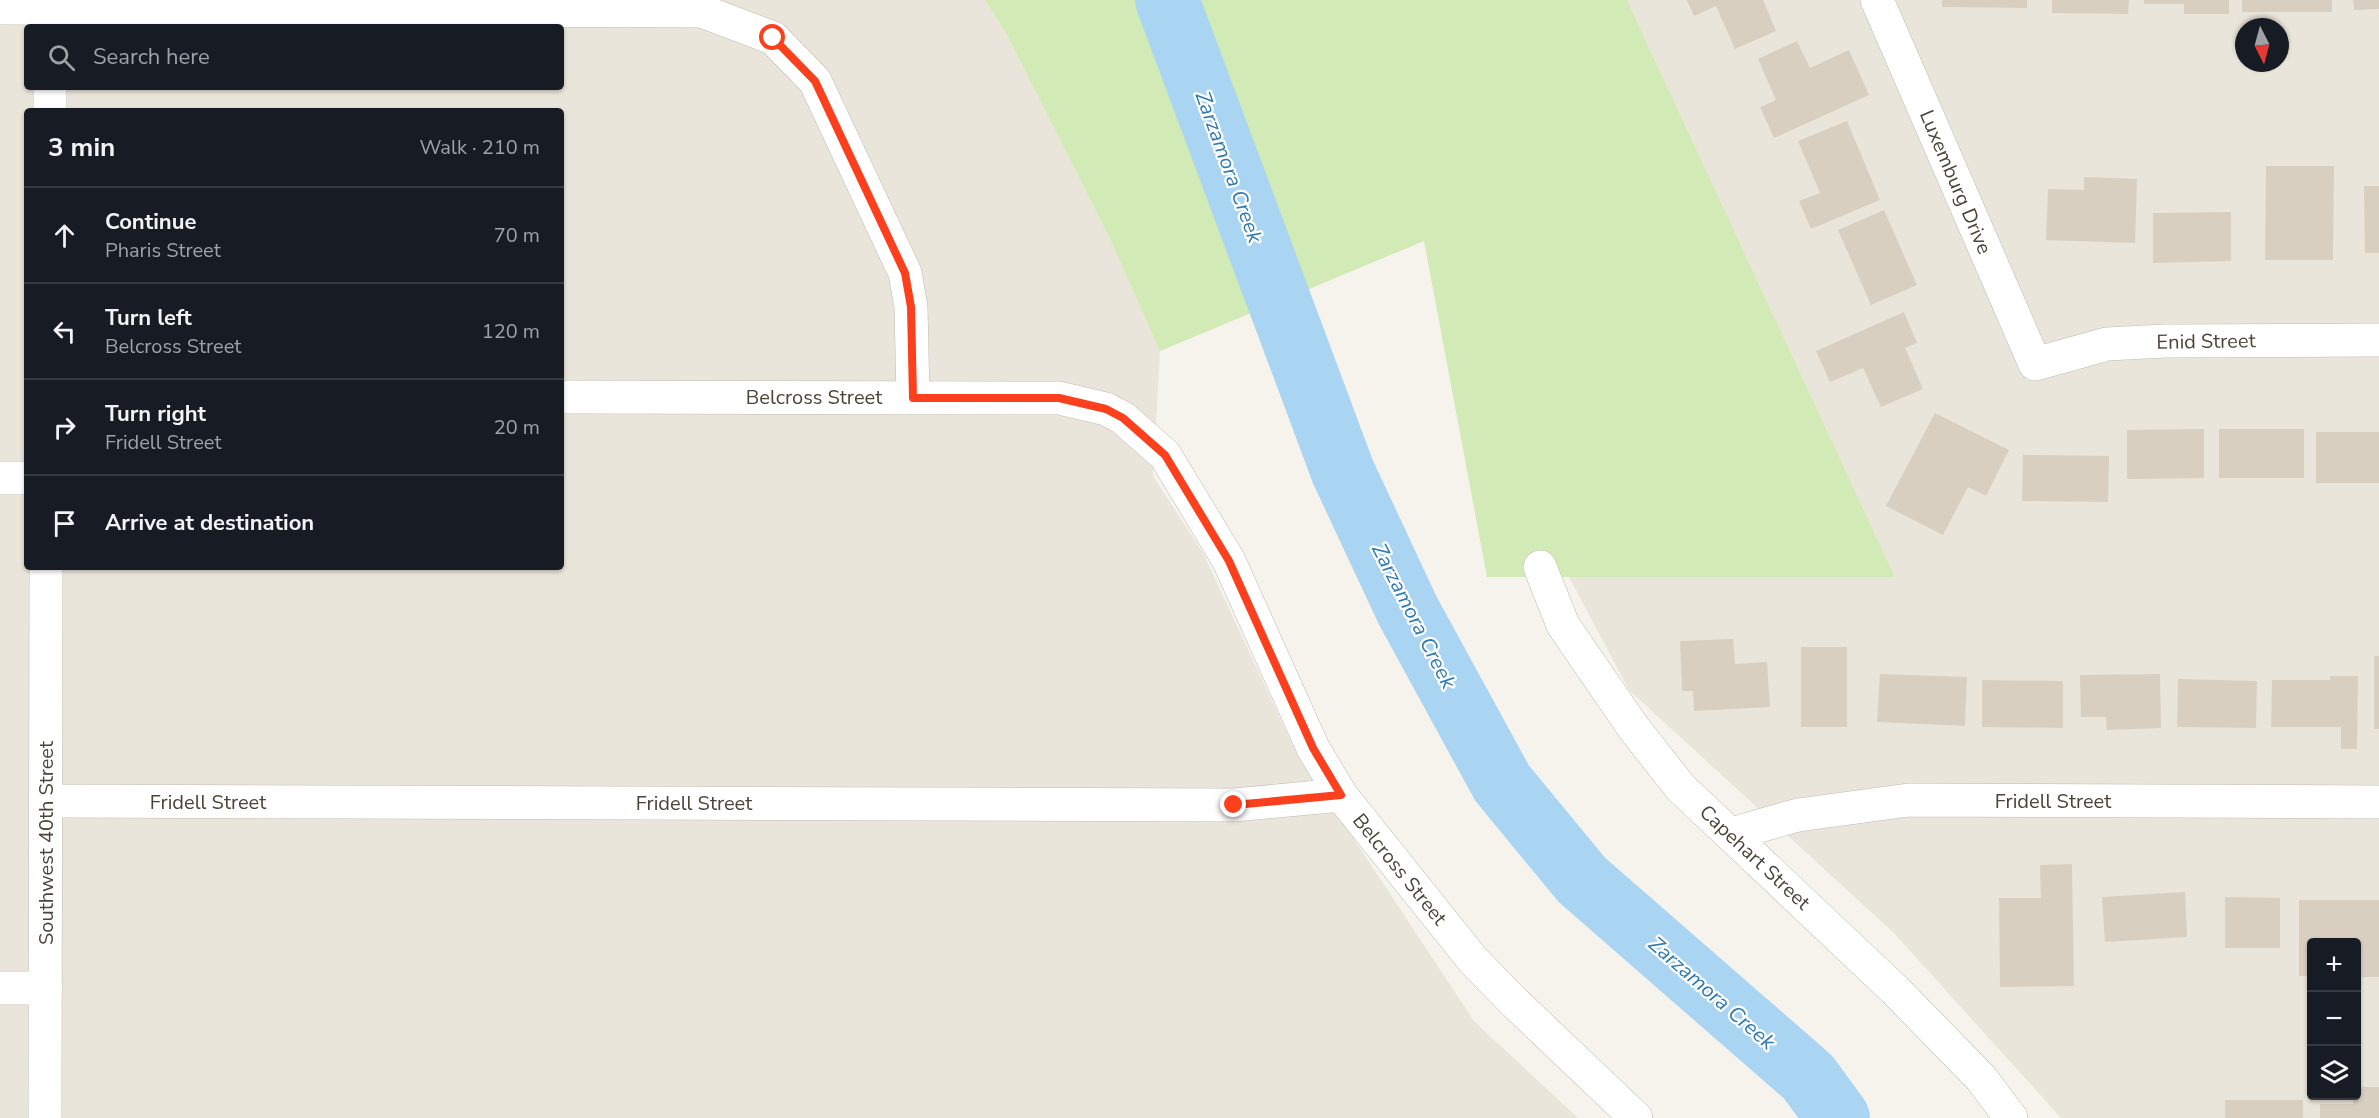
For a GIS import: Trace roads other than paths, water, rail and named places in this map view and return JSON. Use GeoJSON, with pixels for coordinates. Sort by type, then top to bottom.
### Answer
{"type":"FeatureCollection","features":[{"type":"Feature","properties":{"kind":"street","name":"Luxemburg Drive"},"geometry":{"type":"LineString","coordinates":[[1877,0],[2035,364]]}},
{"type":"Feature","properties":{"kind":"street"},"geometry":{"type":"LineString","coordinates":[[0,8],[49,17],[702,11],[773,38],[815,81],[905,273],[911,307],[913,398]]}},
{"type":"Feature","properties":{"kind":"street"},"geometry":{"type":"LineString","coordinates":[[50,90],[50,108]]}},
{"type":"Feature","properties":{"kind":"street","name":"Enid Street"},"geometry":{"type":"LineString","coordinates":[[2035,364],[2107,344],[2165,341],[2379,340]]}},
{"type":"Feature","properties":{"kind":"street","name":"Belcross Street"},"geometry":{"type":"LineString","coordinates":[[564,398],[1059,398],[1106,409],[1123,418],[1165,455],[1229,561],[1313,748],[1341,795],[1473,960],[1636,1118]]}},
{"type":"Feature","properties":{"kind":"street"},"geometry":{"type":"LineString","coordinates":[[0,478],[24,478]]}},
{"type":"Feature","properties":{"kind":"street","name":"Capehart Street"},"geometry":{"type":"LineString","coordinates":[[1540,567],[1563,625],[1633,727],[1680,787],[1895,990],[1981,1078],[2011,1118]]}},
{"type":"Feature","properties":{"kind":"street","name":"Southwest 40th Street"},"geometry":{"type":"LineString","coordinates":[[45,1118],[46,570]]}},
{"type":"Feature","properties":{"kind":"street","name":"Fridell Street"},"geometry":{"type":"LineString","coordinates":[[47,801],[1234,805],[1341,795]]}},
{"type":"Feature","properties":{"kind":"street","name":"Fridell Street"},"geometry":{"type":"LineString","coordinates":[[1731,834],[1798,815],[1908,800],[2379,802]]}},
{"type":"Feature","properties":{"kind":"street"},"geometry":{"type":"LineString","coordinates":[[0,988],[46,988]]}},
{"type":"Feature","properties":{"kind":"waterway","name":"Zarzamora Creek"},"geometry":{"type":"LineString","coordinates":[[1167,0],[1343,472],[1408,611],[1502,783],[1582,880],[1808,1077],[1838,1118]]}}]}
